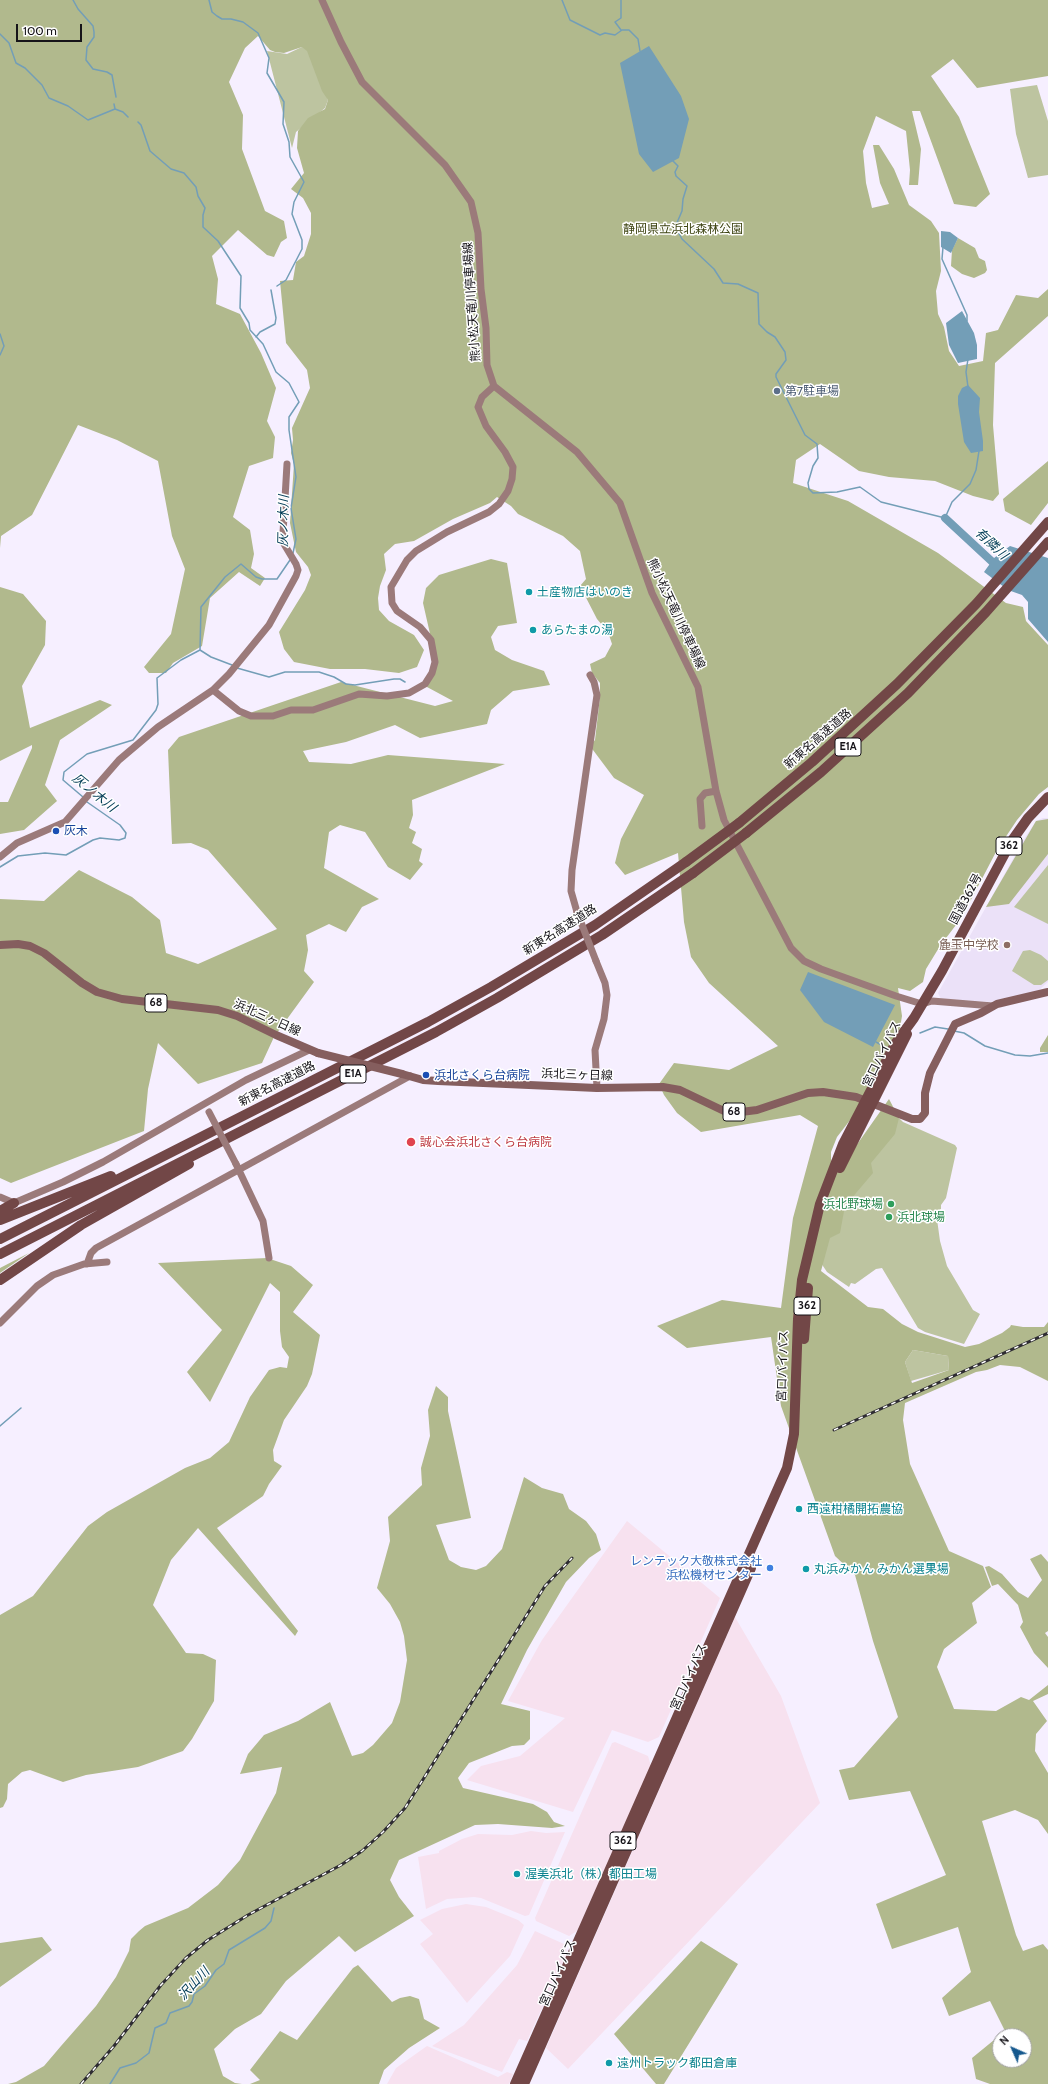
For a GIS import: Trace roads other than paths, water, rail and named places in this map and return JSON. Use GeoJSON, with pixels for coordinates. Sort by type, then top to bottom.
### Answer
{"type":"FeatureCollection","features":[{"type":"Feature","properties":{"kind":"highway","name":"新東名高速道路"},"geometry":{"type":"LineString","coordinates":[[0,1239],[159,1157],[428,1022],[491,988],[595,924],[686,862],[739,823],[853,725],[936,646],[976,604],[1048,522]]}},
{"type":"Feature","properties":{"kind":"highway","name":"新東名高速道路"},"geometry":{"type":"LineString","coordinates":[[0,1254],[436,1032],[545,970],[632,915],[693,873],[746,833],[869,729],[945,655],[986,612],[1048,542]]}},
{"type":"Feature","properties":{"kind":"highway","name":"国道362号"},"geometry":{"type":"LineString","coordinates":[[914,1018],[1011,842],[1028,818],[1048,797]]}},
{"type":"Feature","properties":{"kind":"highway","name":"宮口バイパス"},"geometry":{"type":"LineString","coordinates":[[524,2084],[793,1471],[801,1420],[808,1283],[820,1228],[843,1162],[869,1102],[895,1044],[914,1018]]}},
{"type":"Feature","properties":{"kind":"highway"},"geometry":{"type":"LineString","coordinates":[[0,1280],[81,1225],[342,1080]]}},
{"type":"Feature","properties":{"kind":"highway","name":"宮口バイパス"},"geometry":{"type":"LineString","coordinates":[[515,2084],[787,1468],[794,1434],[798,1319],[802,1280],[812,1232],[831,1172],[843,1144],[869,1102]]}},
{"type":"Feature","properties":{"kind":"highway"},"geometry":{"type":"LineString","coordinates":[[0,1220],[159,1157]]}},
{"type":"Feature","properties":{"kind":"highway"},"geometry":{"type":"LineString","coordinates":[[0,1211],[5,1202]]}},
{"type":"Feature","properties":{"kind":"main road","name":"浜北三ヶ日線"},"geometry":{"type":"LineString","coordinates":[[0,945],[18,944],[30,946],[44,953],[82,983],[97,992],[122,999],[218,1010],[237,1016],[308,1050],[406,1075],[438,1081],[597,1088],[663,1087],[680,1090],[724,1111],[741,1112],[757,1110],[808,1094],[823,1092],[856,1097],[912,1119],[920,1119],[926,1108],[925,1093],[928,1079],[952,1028],[957,1022],[981,1013],[992,1006],[1047,991]]}},
{"type":"Feature","properties":{"kind":"street","name":"熊小松天竜川停車場線"},"geometry":{"type":"LineString","coordinates":[[322,0],[341,42],[362,82],[444,165],[471,202],[478,228],[487,365],[494,386],[577,452],[620,503],[652,593],[698,687],[716,791],[724,820],[738,850],[791,948],[804,960],[821,969],[922,1004],[932,1001],[992,1006]]}},
{"type":"Feature","properties":{"kind":"street"},"geometry":{"type":"LineString","coordinates":[[213,690],[239,711],[251,716],[273,716],[291,710],[313,710],[324,708],[359,694],[387,696],[408,693],[425,684],[432,673],[435,662],[431,640],[420,627],[397,610],[392,603],[391,587],[407,560],[416,551],[447,532],[489,512],[499,504],[508,491],[512,479],[513,467],[505,452],[486,426],[478,407],[482,397],[494,386]]}},
{"type":"Feature","properties":{"kind":"street"},"geometry":{"type":"LineString","coordinates":[[0,857],[16,843],[65,822],[119,760],[158,727],[213,690],[238,663],[276,614],[298,570],[294,558],[284,544],[282,527],[287,464]]}},
{"type":"Feature","properties":{"kind":"street"},"geometry":{"type":"LineString","coordinates":[[590,675],[594,682],[597,695],[572,870],[571,892],[607,995],[604,1019],[595,1050],[597,1088]]}},
{"type":"Feature","properties":{"kind":"street"},"geometry":{"type":"LineString","coordinates":[[702,826],[700,799],[705,793],[716,791]]}},
{"type":"Feature","properties":{"kind":"street"},"geometry":{"type":"LineString","coordinates":[[5,1202],[32,1197],[82,1174],[255,1075],[308,1050]]}},
{"type":"Feature","properties":{"kind":"street"},"geometry":{"type":"LineString","coordinates":[[87,1264],[91,1252],[96,1248],[237,1166],[406,1075]]}},
{"type":"Feature","properties":{"kind":"street"},"geometry":{"type":"LineString","coordinates":[[204,1103],[237,1166],[263,1221],[268,1258]]}},
{"type":"Feature","properties":{"kind":"street"},"geometry":{"type":"LineString","coordinates":[[0,1323],[44,1281],[64,1270],[87,1264],[106,1262]]}},
{"type":"Feature","properties":{"kind":"water"},"geometry":{"type":"Polygon","coordinates":[[[649,46],[681,96],[689,119],[679,158],[653,172],[639,154],[620,63],[649,46]]]}},
{"type":"Feature","properties":{"kind":"water"},"geometry":{"type":"Polygon","coordinates":[[[941,231],[950,232],[958,238],[951,253],[941,247],[941,231]]]}},
{"type":"Feature","properties":{"kind":"water"},"geometry":{"type":"Polygon","coordinates":[[[962,311],[974,333],[977,345],[977,359],[958,363],[949,345],[946,323],[962,311]]]}},
{"type":"Feature","properties":{"kind":"water"},"geometry":{"type":"Polygon","coordinates":[[[968,385],[980,398],[979,412],[983,441],[983,451],[971,453],[964,442],[958,404],[958,396],[962,388],[968,385]]]}},
{"type":"Feature","properties":{"kind":"water"},"geometry":{"type":"Polygon","coordinates":[[[1010,546],[1048,558],[1048,642],[1028,619],[1028,602],[1022,595],[1008,590],[984,572],[994,558],[1010,546]]]}},
{"type":"Feature","properties":{"kind":"water"},"geometry":{"type":"Polygon","coordinates":[[[808,972],[895,1005],[873,1047],[824,1022],[800,990],[808,972]]]}},
{"type":"Feature","properties":{"kind":"waterway","name":"灰ノ木川"},"geometry":{"type":"LineString","coordinates":[[73,0],[78,9],[93,26],[94,37],[87,47],[86,60],[93,69],[107,72],[112,75],[116,97]]}},
{"type":"Feature","properties":{"kind":"waterway"},"geometry":{"type":"LineString","coordinates":[[209,0],[212,12],[217,16],[222,19],[231,19],[243,22],[258,33],[269,58],[267,73],[284,102],[283,124],[289,142],[290,157],[304,182],[294,202],[292,214],[302,240],[302,249],[286,280],[277,286]]}},
{"type":"Feature","properties":{"kind":"waterway"},"geometry":{"type":"LineString","coordinates":[[562,0],[570,20],[600,35],[605,33],[615,35],[622,30],[629,30],[638,39],[640,51]]}},
{"type":"Feature","properties":{"kind":"waterway"},"geometry":{"type":"LineString","coordinates":[[621,0],[621,18],[615,22],[621,30]]}},
{"type":"Feature","properties":{"kind":"waterway"},"geometry":{"type":"LineString","coordinates":[[0,34],[9,43],[16,63],[25,68],[42,85],[49,98],[68,106],[88,120],[115,109]]}},
{"type":"Feature","properties":{"kind":"waterway","name":"灰ノ木川"},"geometry":{"type":"LineString","coordinates":[[114,104],[115,109]]}},
{"type":"Feature","properties":{"kind":"waterway","name":"灰ノ木川"},"geometry":{"type":"LineString","coordinates":[[115,109],[123,112],[128,117]]}},
{"type":"Feature","properties":{"kind":"waterway","name":"灰ノ木川"},"geometry":{"type":"LineString","coordinates":[[138,122],[141,125],[150,151],[171,169],[184,173],[196,187],[198,196],[205,208],[203,215],[203,227],[218,241],[241,276],[240,308],[249,323],[250,330],[263,344],[276,372],[289,383],[299,402],[289,417],[289,430],[296,477],[291,508],[296,539],[293,553]]}},
{"type":"Feature","properties":{"kind":"waterway"},"geometry":{"type":"LineString","coordinates":[[672,160],[678,166],[675,172],[676,176],[687,186],[683,199],[682,211],[676,225],[682,239],[714,269],[723,283],[738,284],[758,293],[759,324],[775,337],[785,352],[786,360],[776,374],[776,377],[805,435],[817,444],[818,458],[813,466],[808,483],[809,489],[813,493],[837,492],[860,487],[881,502],[945,518],[952,502],[970,484],[976,470],[979,451]]}},
{"type":"Feature","properties":{"kind":"waterway"},"geometry":{"type":"LineString","coordinates":[[943,247],[942,259],[967,315],[967,321]]}},
{"type":"Feature","properties":{"kind":"waterway"},"geometry":{"type":"LineString","coordinates":[[256,337],[260,332],[275,324],[276,318],[271,290]]}},
{"type":"Feature","properties":{"kind":"waterway"},"geometry":{"type":"LineString","coordinates":[[0,334],[4,346],[0,355]]}},
{"type":"Feature","properties":{"kind":"waterway"},"geometry":{"type":"LineString","coordinates":[[968,359],[966,372],[968,387]]}},
{"type":"Feature","properties":{"kind":"waterway","name":"有隣川"},"geometry":{"type":"LineString","coordinates":[[945,518],[1000,569]]}},
{"type":"Feature","properties":{"kind":"waterway","name":"灰ノ木川"},"geometry":{"type":"LineString","coordinates":[[200,650],[201,607],[225,577],[241,564],[256,577],[262,579],[277,579],[290,560]]}},
{"type":"Feature","properties":{"kind":"waterway"},"geometry":{"type":"LineString","coordinates":[[200,650],[211,657],[232,665]]}},
{"type":"Feature","properties":{"kind":"waterway","name":"灰ノ木川"},"geometry":{"type":"LineString","coordinates":[[83,797],[63,780],[64,772],[87,754],[133,740],[156,710],[158,704],[157,678],[181,660],[200,650]]}},
{"type":"Feature","properties":{"kind":"waterway"},"geometry":{"type":"LineString","coordinates":[[237,668],[269,677],[285,672],[319,672],[334,677],[346,684],[355,685],[394,679],[400,679],[405,682]]}},
{"type":"Feature","properties":{"kind":"waterway","name":"灰ノ木川"},"geometry":{"type":"LineString","coordinates":[[0,867],[18,856],[45,853],[66,855],[93,840],[100,838],[119,840],[125,838],[126,833],[120,825],[87,802]]}},
{"type":"Feature","properties":{"kind":"waterway"},"geometry":{"type":"LineString","coordinates":[[920,1033],[935,1027],[948,1029]]}},
{"type":"Feature","properties":{"kind":"waterway"},"geometry":{"type":"LineString","coordinates":[[954,1031],[964,1033],[985,1046],[1015,1055],[1030,1056],[1048,1053]]}},
{"type":"Feature","properties":{"kind":"waterway"},"geometry":{"type":"LineString","coordinates":[[876,1042],[887,1048]]}},
{"type":"Feature","properties":{"kind":"waterway"},"geometry":{"type":"LineString","coordinates":[[0,1426],[21,1408]]}},
{"type":"Feature","properties":{"kind":"waterway","name":"沢山川"},"geometry":{"type":"LineString","coordinates":[[110,2084],[120,2068],[136,2063],[149,2053],[155,2028],[166,2023],[170,2013],[189,2006],[192,2002],[194,1994],[205,1986],[216,1970],[224,1964],[229,1950],[265,1928],[271,1921],[274,1908]]}},
{"type":"Feature","properties":{"kind":"railway"},"geometry":{"type":"LineString","coordinates":[[834,1430],[1048,1333]]}},
{"type":"Feature","properties":{"kind":"railway"},"geometry":{"type":"LineString","coordinates":[[81,2084],[114,2046],[161,1985],[186,1958],[208,1940],[248,1915],[341,1865],[362,1851],[383,1832],[405,1808],[545,1586],[572,1558]]}},
{"type":"Feature","properties":{"kind":"place","name":"第7駐車場"},"geometry":{"type":"Point","coordinates":[777,391]}},
{"type":"Feature","properties":{"kind":"place","name":"土産物店はいのき"},"geometry":{"type":"Point","coordinates":[529,592]}},
{"type":"Feature","properties":{"kind":"place","name":"あらたまの湯"},"geometry":{"type":"Point","coordinates":[533,630]}},
{"type":"Feature","properties":{"kind":"place","name":"灰木"},"geometry":{"type":"Point","coordinates":[56,831]}},
{"type":"Feature","properties":{"kind":"place","name":"麁玉中学校"},"geometry":{"type":"Point","coordinates":[1007,945]}},
{"type":"Feature","properties":{"kind":"place","name":"浜北さくら台病院"},"geometry":{"type":"Point","coordinates":[426,1075]}},
{"type":"Feature","properties":{"kind":"place","name":"誠心会浜北さくら台病院"},"geometry":{"type":"Point","coordinates":[411,1142]}},
{"type":"Feature","properties":{"kind":"place","name":"浜北野球場"},"geometry":{"type":"Point","coordinates":[891,1204]}},
{"type":"Feature","properties":{"kind":"place","name":"浜北球場"},"geometry":{"type":"Point","coordinates":[889,1217]}},
{"type":"Feature","properties":{"kind":"place","name":"西遠柑橘開拓農協"},"geometry":{"type":"Point","coordinates":[799,1509]}},
{"type":"Feature","properties":{"kind":"place","name":"レンテック大敬株式会社 浜松機材センター"},"geometry":{"type":"Point","coordinates":[770,1568]}},
{"type":"Feature","properties":{"kind":"place","name":"丸浜みかん みかん選果場"},"geometry":{"type":"Point","coordinates":[806,1569]}},
{"type":"Feature","properties":{"kind":"place","name":"渥美浜北（株）都田工場"},"geometry":{"type":"Point","coordinates":[517,1874]}},
{"type":"Feature","properties":{"kind":"place","name":"遠州トラック都田倉庫"},"geometry":{"type":"Point","coordinates":[609,2063]}},
{"type":"Feature","properties":{"kind":"park label","name":"静岡県立浜北森林公園"},"geometry":{"type":"Point","coordinates":[683,229]}}]}
